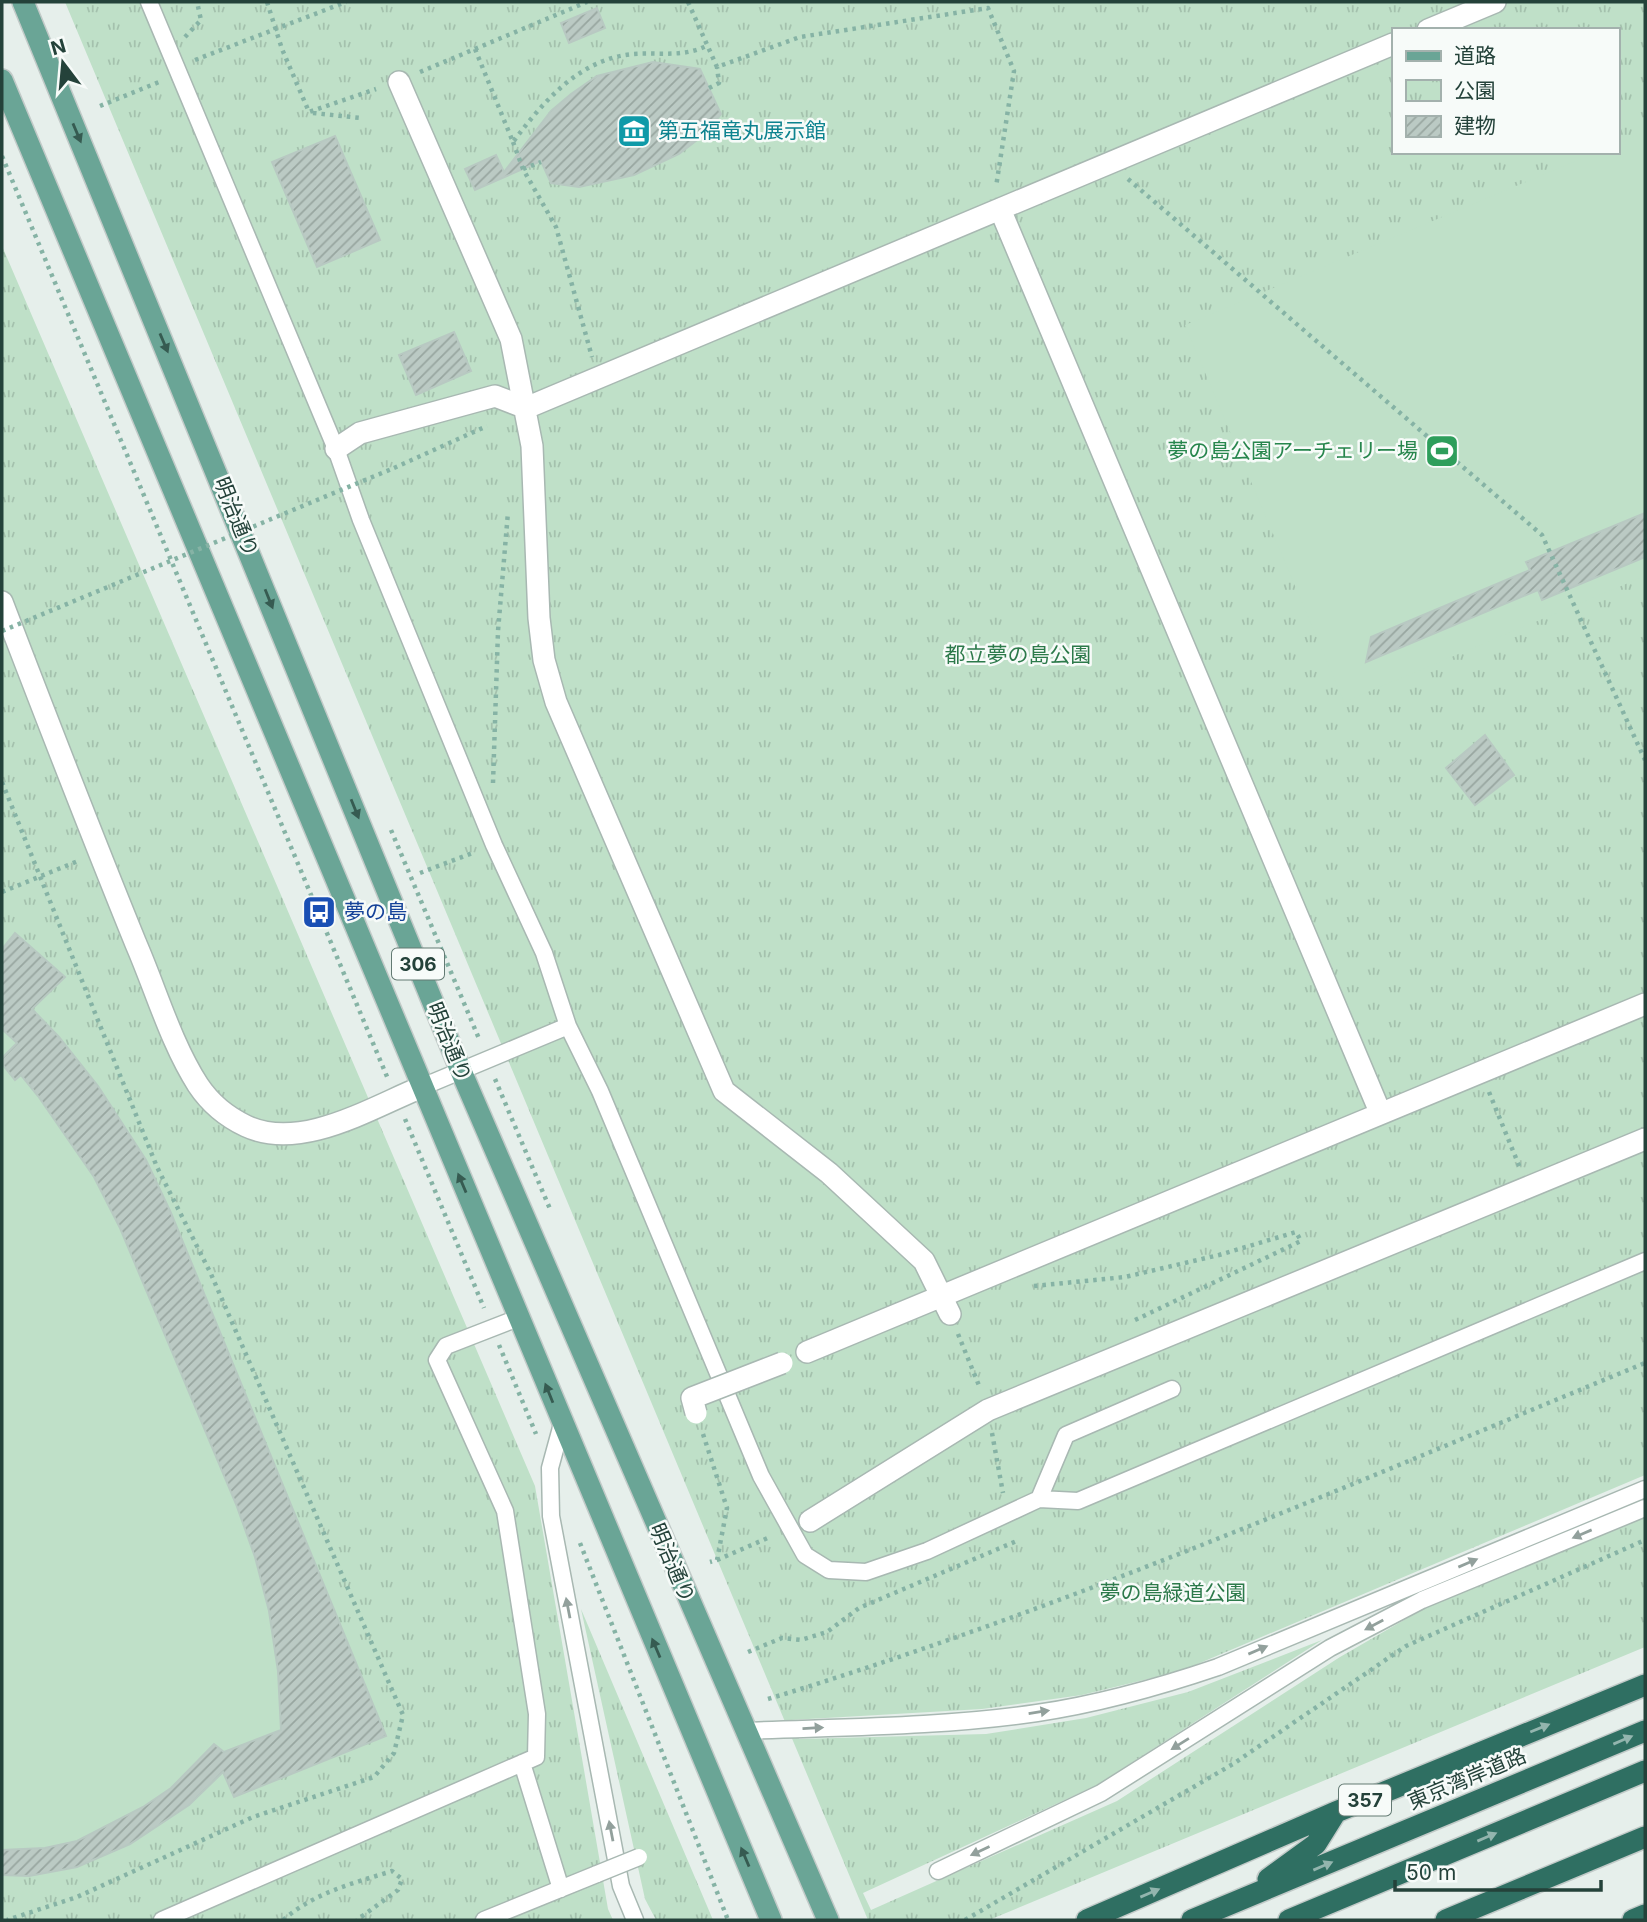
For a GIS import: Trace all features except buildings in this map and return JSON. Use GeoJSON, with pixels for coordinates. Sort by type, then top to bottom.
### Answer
{"type":"FeatureCollection","features":[{"type":"Feature","properties":{"kind":"highway","name":"357"},"geometry":{"type":"LineString","coordinates":[[1087,1920],[1336,1812],[1645,1685]]}},
{"type":"Feature","properties":{"kind":"highway","name":"東京湾岸道路"},"geometry":{"type":"LineString","coordinates":[[1190,1920],[1645,1731]]}},
{"type":"Feature","properties":{"kind":"highway"},"geometry":{"type":"LineString","coordinates":[[1289,1920],[1645,1771]]}},
{"type":"Feature","properties":{"kind":"highway"},"geometry":{"type":"LineString","coordinates":[[1190,1920],[1278,1873],[1316,1844],[1336,1812]]}},
{"type":"Feature","properties":{"kind":"highway"},"geometry":{"type":"LineString","coordinates":[[1446,1920],[1645,1838]]}},
{"type":"Feature","properties":{"kind":"highway"},"geometry":{"type":"LineString","coordinates":[[1633,1920],[1645,1915]]}},
{"type":"Feature","properties":{"kind":"main road","name":"明治通り"},"geometry":{"type":"LineString","coordinates":[[23,2],[461,1071],[744,1731],[828,1920]]}},
{"type":"Feature","properties":{"kind":"main road","name":"明治通り"},"geometry":{"type":"LineString","coordinates":[[2,80],[771,1920]]}},
{"type":"Feature","properties":{"kind":"street"},"geometry":{"type":"LineString","coordinates":[[1433,28],[1495,2]]}},
{"type":"Feature","properties":{"kind":"street"},"geometry":{"type":"LineString","coordinates":[[336,449],[360,433],[495,396],[526,408],[1392,44]]}},
{"type":"Feature","properties":{"kind":"street"},"geometry":{"type":"LineString","coordinates":[[399,82],[511,339],[532,446],[538,618],[547,671],[556,702],[724,1091],[830,1173],[924,1261],[947,1305]]}},
{"type":"Feature","properties":{"kind":"street"},"geometry":{"type":"LineString","coordinates":[[996,211],[1380,1112]]}},
{"type":"Feature","properties":{"kind":"street"},"geometry":{"type":"LineString","coordinates":[[2,603],[99,854],[181,1051],[198,1085],[215,1107],[248,1128],[292,1134],[329,1128],[422,1087]]}},
{"type":"Feature","properties":{"kind":"street"},"geometry":{"type":"LineString","coordinates":[[807,1352],[947,1305],[1008,1269],[1645,1004]]}},
{"type":"Feature","properties":{"kind":"street"},"geometry":{"type":"LineString","coordinates":[[810,1521],[986,1403],[1645,1139]]}},
{"type":"Feature","properties":{"kind":"street"},"geometry":{"type":"LineString","coordinates":[[696,1413],[692,1398],[782,1363]]}},
{"type":"Feature","properties":{"kind":"lane"},"geometry":{"type":"LineString","coordinates":[[149,2],[336,449],[361,520],[494,845],[544,953],[568,1026],[600,1091],[761,1476],[805,1555],[829,1570],[866,1572],[927,1551],[1039,1499],[1078,1501],[1645,1261]]}},
{"type":"Feature","properties":{"kind":"lane"},"geometry":{"type":"LineString","coordinates":[[422,1087],[568,1026]]}},
{"type":"Feature","properties":{"kind":"lane"},"geometry":{"type":"LineString","coordinates":[[162,1920],[536,1757],[537,1714],[505,1511],[437,1360],[446,1346],[519,1318]]}},
{"type":"Feature","properties":{"kind":"lane"},"geometry":{"type":"LineString","coordinates":[[1039,1499],[1066,1436],[1172,1389]]}},
{"type":"Feature","properties":{"kind":"lane"},"geometry":{"type":"LineString","coordinates":[[562,1424],[550,1468],[551,1516],[621,1886],[635,1920]]}},
{"type":"Feature","properties":{"kind":"lane"},"geometry":{"type":"LineString","coordinates":[[744,1731],[925,1723],[1037,1713],[1156,1688],[1218,1667],[1645,1489]]}},
{"type":"Feature","properties":{"kind":"lane"},"geometry":{"type":"LineString","coordinates":[[937,1871],[1101,1793],[1330,1648],[1422,1600],[1645,1508]]}},
{"type":"Feature","properties":{"kind":"lane"},"geometry":{"type":"LineString","coordinates":[[522,1763],[561,1889]]}},
{"type":"Feature","properties":{"kind":"lane"},"geometry":{"type":"LineString","coordinates":[[484,1920],[639,1857]]}},
{"type":"Feature","properties":{"kind":"path"},"geometry":{"type":"LineString","coordinates":[[197,2],[201,20],[182,41],[193,61],[346,2]]}},
{"type":"Feature","properties":{"kind":"path"},"geometry":{"type":"LineString","coordinates":[[267,2],[277,27]]}},
{"type":"Feature","properties":{"kind":"path"},"geometry":{"type":"LineString","coordinates":[[688,2],[718,67],[719,83],[709,88]]}},
{"type":"Feature","properties":{"kind":"path"},"geometry":{"type":"LineString","coordinates":[[718,67],[800,37],[988,8],[1014,71],[996,211]]}},
{"type":"Feature","properties":{"kind":"path"},"geometry":{"type":"LineString","coordinates":[[513,142],[534,114],[579,71],[604,60],[631,54],[693,53],[708,45]]}},
{"type":"Feature","properties":{"kind":"path"},"geometry":{"type":"LineString","coordinates":[[475,49],[523,169],[556,227],[587,344]]}},
{"type":"Feature","properties":{"kind":"path"},"geometry":{"type":"LineString","coordinates":[[100,106],[159,82],[156,75]]}},
{"type":"Feature","properties":{"kind":"path"},"geometry":{"type":"LineString","coordinates":[[309,113],[361,118]]}},
{"type":"Feature","properties":{"kind":"path"},"geometry":{"type":"LineString","coordinates":[[2,156],[550,1468]]}},
{"type":"Feature","properties":{"kind":"path"},"geometry":{"type":"LineString","coordinates":[[523,169],[541,162]]}},
{"type":"Feature","properties":{"kind":"path"},"geometry":{"type":"LineString","coordinates":[[1109,163],[1542,535],[1645,760]]}},
{"type":"Feature","properties":{"kind":"path"},"geometry":{"type":"LineString","coordinates":[[2,631],[394,468],[490,424]]}},
{"type":"Feature","properties":{"kind":"path"},"geometry":{"type":"LineString","coordinates":[[493,796],[498,631],[510,499]]}},
{"type":"Feature","properties":{"kind":"path"},"geometry":{"type":"LineString","coordinates":[[261,518],[266,531]]}},
{"type":"Feature","properties":{"kind":"path"},"geometry":{"type":"LineString","coordinates":[[2,782],[157,1167],[211,1274],[403,1715],[394,1753],[374,1777],[253,1817],[77,1897],[7,1920]]}},
{"type":"Feature","properties":{"kind":"path"},"geometry":{"type":"LineString","coordinates":[[391,828],[553,1215]]}},
{"type":"Feature","properties":{"kind":"path"},"geometry":{"type":"LineString","coordinates":[[420,873],[494,845]]}},
{"type":"Feature","properties":{"kind":"path"},"geometry":{"type":"LineString","coordinates":[[2,892],[99,854]]}},
{"type":"Feature","properties":{"kind":"path"},"geometry":{"type":"LineString","coordinates":[[1480,1072],[1528,1188]]}},
{"type":"Feature","properties":{"kind":"path"},"geometry":{"type":"LineString","coordinates":[[1008,1269],[1016,1288],[1125,1277],[1220,1255],[1296,1232],[1301,1241],[1122,1326]]}},
{"type":"Feature","properties":{"kind":"path"},"geometry":{"type":"LineString","coordinates":[[947,1305],[986,1403],[1003,1494]]}},
{"type":"Feature","properties":{"kind":"path"},"geometry":{"type":"LineString","coordinates":[[768,1699],[875,1667],[1090,1590],[1645,1363]]}},
{"type":"Feature","properties":{"kind":"path"},"geometry":{"type":"LineString","coordinates":[[696,1413],[727,1507],[717,1560]]}},
{"type":"Feature","properties":{"kind":"path"},"geometry":{"type":"LineString","coordinates":[[576,1533],[729,1920]]}},
{"type":"Feature","properties":{"kind":"path"},"geometry":{"type":"LineString","coordinates":[[710,1562],[769,1537]]}},
{"type":"Feature","properties":{"kind":"path"},"geometry":{"type":"LineString","coordinates":[[965,1920],[1233,1764],[1406,1646],[1645,1540]]}},
{"type":"Feature","properties":{"kind":"path"},"geometry":{"type":"LineString","coordinates":[[748,1652],[782,1639],[801,1640],[827,1632],[859,1608],[1019,1541]]}},
{"type":"Feature","properties":{"kind":"path"},"geometry":{"type":"LineString","coordinates":[[283,1920],[306,1901],[355,1883],[392,1871],[402,1879],[398,1890],[357,1920]]}},
{"type":"Feature","properties":{"kind":"green space","name":"都立夢の島公園"},"geometry":{"type":"Polygon","coordinates":[[[65,2],[1645,2],[1645,1475],[1181,1671],[1082,1695],[982,1709],[791,1720],[799,1739],[986,1734],[1086,1718],[1188,1692],[1322,1640],[1097,1785],[863,1893],[871,1910],[1117,1801],[1340,1657],[1430,1605],[1645,1516],[1645,1647],[989,1920],[868,1920],[65,2]]]}},
{"type":"Feature","properties":{"kind":"green space","name":"夢の島公園アーチェリー場"},"geometry":{"type":"Polygon","coordinates":[[[1645,132],[1645,576],[1344,702],[1185,325],[1592,154],[1619,154],[1619,143],[1645,132]]]}},
{"type":"Feature","properties":{"kind":"green space"},"geometry":{"type":"Polygon","coordinates":[[[2,246],[535,1486],[608,1909],[613,1920],[2,1920],[2,246]]]}},
{"type":"Feature","properties":{"kind":"green space"},"geometry":{"type":"Polygon","coordinates":[[[15,933],[65,977],[32,1009],[74,1056],[110,1105],[171,1213],[386,1736],[234,1797],[223,1772],[175,1814],[122,1847],[65,1869],[2,1875],[2,949],[15,933]]]}},
{"type":"Feature","properties":{"kind":"green space"},"geometry":{"type":"Polygon","coordinates":[[[581,1609],[713,1920],[656,1920],[645,1899],[581,1609]]]}},
{"type":"Feature","properties":{"kind":"place","name":"第五福竜丸展示館"},"geometry":{"type":"Point","coordinates":[634,131]}},
{"type":"Feature","properties":{"kind":"place","name":"夢の島公園アーチェリー場"},"geometry":{"type":"Point","coordinates":[1442,451]}},
{"type":"Feature","properties":{"kind":"place","name":"夢の島"},"geometry":{"type":"Point","coordinates":[319,912]}},
{"type":"Feature","properties":{"kind":"park label","name":"夢の島緑道公園"},"geometry":{"type":"Point","coordinates":[1173,1593]}}]}
